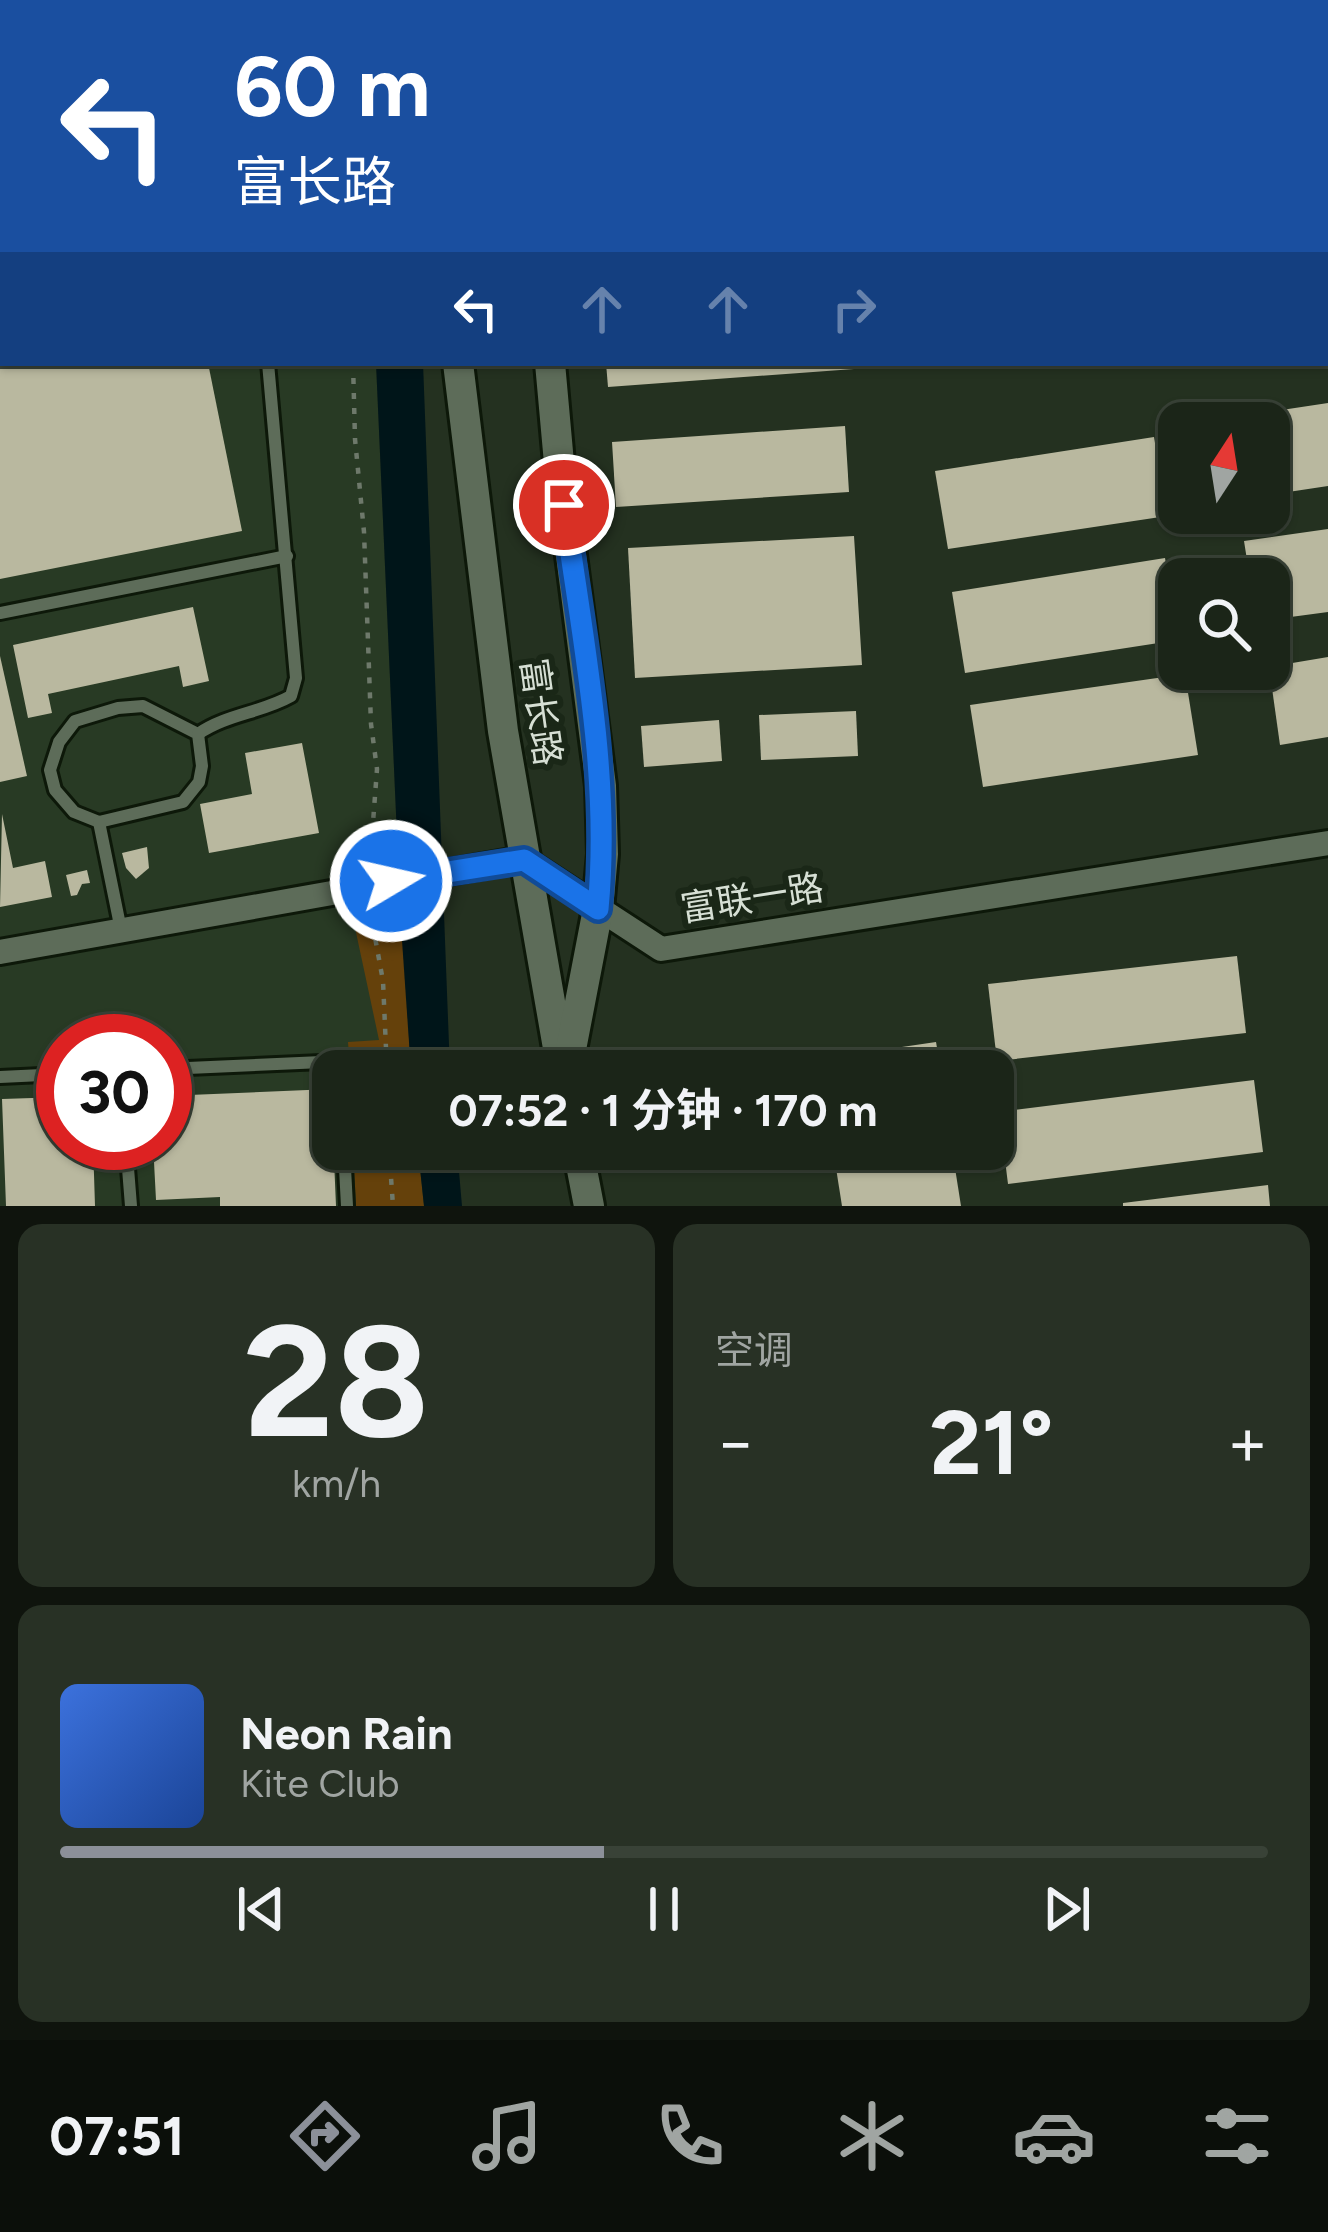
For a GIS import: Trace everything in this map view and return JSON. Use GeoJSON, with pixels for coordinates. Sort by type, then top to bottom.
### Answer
{"type":"FeatureCollection","features":[{"type":"Feature","properties":{"kind":"main road","name":"富长路"},"geometry":{"type":"LineString","coordinates":[[458,366],[480,567],[524,860],[560,1050]]}},
{"type":"Feature","properties":{"kind":"main road","name":"富长路"},"geometry":{"type":"LineString","coordinates":[[550,366],[601,785],[603,854],[598,909],[568,1050]]}},
{"type":"Feature","properties":{"kind":"main road"},"geometry":{"type":"LineString","coordinates":[[582,1170],[589,1206]]}},
{"type":"Feature","properties":{"kind":"street","name":"富联一路"},"geometry":{"type":"LineString","coordinates":[[524,860],[661,949],[1328,843]]}},
{"type":"Feature","properties":{"kind":"street"},"geometry":{"type":"LineString","coordinates":[[0,952],[524,860]]}},
{"type":"Feature","properties":{"kind":"lane"},"geometry":{"type":"LineString","coordinates":[[198,734],[218,720],[291,695],[296,677],[268,366]]}},
{"type":"Feature","properties":{"kind":"lane"},"geometry":{"type":"LineString","coordinates":[[0,614],[287,556]]}},
{"type":"Feature","properties":{"kind":"lane"},"geometry":{"type":"LineString","coordinates":[[143,706],[198,734],[199,782],[183,802],[99,822],[74,812],[55,790],[50,770],[59,742],[75,721],[143,706]]}},
{"type":"Feature","properties":{"kind":"lane"},"geometry":{"type":"LineString","coordinates":[[99,822],[121,930]]}},
{"type":"Feature","properties":{"kind":"lane"},"geometry":{"type":"LineString","coordinates":[[192,1068],[312,1062]]}},
{"type":"Feature","properties":{"kind":"lane"},"geometry":{"type":"LineString","coordinates":[[0,1077],[36,1075]]}},
{"type":"Feature","properties":{"kind":"lane"},"geometry":{"type":"LineString","coordinates":[[128,1170],[131,1206]]}},
{"type":"Feature","properties":{"kind":"lane"},"geometry":{"type":"LineString","coordinates":[[345,1170],[347,1206]]}},
{"type":"Feature","properties":{"kind":"path"},"geometry":{"type":"LineString","coordinates":[[353,366],[370,724],[377,770],[385,1050]]}},
{"type":"Feature","properties":{"kind":"path"},"geometry":{"type":"LineString","coordinates":[[390,1170],[393,1206]]}},
{"type":"Feature","properties":{"kind":"shaded area"},"geometry":{"type":"Polygon","coordinates":[[[0,366],[376,366],[410,1050],[312,1050],[312,1170],[420,1170],[424,1206],[0,1206],[0,366]]]}},
{"type":"Feature","properties":{"kind":"shaded area"},"geometry":{"type":"Polygon","coordinates":[[[376,366],[423,366],[449,1050],[410,1050],[376,366]]]}},
{"type":"Feature","properties":{"kind":"shaded area"},"geometry":{"type":"Polygon","coordinates":[[[401,898],[410,1050],[349,1050],[348,1042],[379,1040],[351,909],[401,898]]]}},
{"type":"Feature","properties":{"kind":"shaded area"},"geometry":{"type":"Polygon","coordinates":[[[354,1170],[420,1170],[424,1206],[356,1206],[354,1170]]]}},
{"type":"Feature","properties":{"kind":"shaded area"},"geometry":{"type":"Polygon","coordinates":[[[420,1170],[459,1170],[462,1206],[424,1206],[420,1170]]]}},
{"type":"Feature","properties":{"kind":"building"},"geometry":{"type":"Polygon","coordinates":[[[209,366],[242,531],[0,579],[0,367],[209,366]]]}},
{"type":"Feature","properties":{"kind":"building"},"geometry":{"type":"Polygon","coordinates":[[[606,366],[854,369],[608,387],[606,366]]]}},
{"type":"Feature","properties":{"kind":"building"},"geometry":{"type":"Polygon","coordinates":[[[1328,403],[1328,486],[1290,492],[1290,409],[1328,403]]]}},
{"type":"Feature","properties":{"kind":"building"},"geometry":{"type":"Polygon","coordinates":[[[845,426],[849,492],[616,507],[612,442],[845,426]]]}},
{"type":"Feature","properties":{"kind":"building"},"geometry":{"type":"Polygon","coordinates":[[[1154,437],[1158,517],[948,549],[935,471],[1154,437]]]}},
{"type":"Feature","properties":{"kind":"building"},"geometry":{"type":"Polygon","coordinates":[[[1328,529],[1328,612],[1290,617],[1290,558],[1247,558],[1244,541],[1328,529]]]}},
{"type":"Feature","properties":{"kind":"building"},"geometry":{"type":"Polygon","coordinates":[[[854,536],[862,665],[635,678],[628,548],[854,536]]]}},
{"type":"Feature","properties":{"kind":"building"},"geometry":{"type":"Polygon","coordinates":[[[1158,559],[1158,643],[965,673],[952,592],[1158,559]]]}},
{"type":"Feature","properties":{"kind":"building"},"geometry":{"type":"Polygon","coordinates":[[[193,607],[209,681],[183,687],[179,666],[48,694],[52,713],[28,718],[13,645],[193,607]]]}},
{"type":"Feature","properties":{"kind":"building"},"geometry":{"type":"Polygon","coordinates":[[[0,656],[27,776],[0,782],[0,656]]]}},
{"type":"Feature","properties":{"kind":"building"},"geometry":{"type":"Polygon","coordinates":[[[1328,657],[1328,737],[1280,745],[1272,690],[1290,690],[1290,663],[1328,657]]]}},
{"type":"Feature","properties":{"kind":"building"},"geometry":{"type":"Polygon","coordinates":[[[1158,678],[1158,690],[1188,690],[1198,755],[983,787],[970,705],[1158,678]]]}},
{"type":"Feature","properties":{"kind":"building"},"geometry":{"type":"Polygon","coordinates":[[[856,711],[858,756],[761,760],[759,715],[856,711]]]}},
{"type":"Feature","properties":{"kind":"building"},"geometry":{"type":"Polygon","coordinates":[[[719,720],[722,761],[644,767],[641,726],[719,720]]]}},
{"type":"Feature","properties":{"kind":"building"},"geometry":{"type":"Polygon","coordinates":[[[302,743],[319,833],[209,853],[200,804],[252,794],[245,753],[302,743]]]}},
{"type":"Feature","properties":{"kind":"building"},"geometry":{"type":"Polygon","coordinates":[[[2,814],[13,868],[45,861],[52,897],[0,907],[2,814]]]}},
{"type":"Feature","properties":{"kind":"building"},"geometry":{"type":"Polygon","coordinates":[[[147,847],[149,868],[136,879],[122,853],[147,847]]]}},
{"type":"Feature","properties":{"kind":"building"},"geometry":{"type":"Polygon","coordinates":[[[87,870],[90,883],[82,884],[77,895],[71,896],[66,875],[87,870]]]}},
{"type":"Feature","properties":{"kind":"building"},"geometry":{"type":"Polygon","coordinates":[[[1237,956],[1246,1033],[1014,1059],[1014,1050],[996,1050],[988,984],[1237,956]]]}},
{"type":"Feature","properties":{"kind":"building"},"geometry":{"type":"Polygon","coordinates":[[[936,1042],[937,1050],[881,1050],[936,1042]]]}},
{"type":"Feature","properties":{"kind":"building"},"geometry":{"type":"Polygon","coordinates":[[[1254,1080],[1263,1152],[1008,1184],[1006,1170],[1014,1170],[1014,1110],[1254,1080]]]}},
{"type":"Feature","properties":{"kind":"building"},"geometry":{"type":"Polygon","coordinates":[[[312,1090],[312,1170],[334,1170],[336,1206],[220,1206],[220,1197],[156,1200],[154,1170],[192,1170],[192,1095],[312,1090]]]}},
{"type":"Feature","properties":{"kind":"building"},"geometry":{"type":"Polygon","coordinates":[[[36,1098],[36,1170],[94,1170],[95,1206],[6,1206],[2,1099],[36,1098]]]}},
{"type":"Feature","properties":{"kind":"building"},"geometry":{"type":"Polygon","coordinates":[[[836,1170],[955,1170],[961,1206],[842,1206],[836,1170]]]}},
{"type":"Feature","properties":{"kind":"building"},"geometry":{"type":"Polygon","coordinates":[[[1268,1185],[1270,1206],[1123,1206],[1123,1203],[1268,1185]]]}},
{"type":"Feature","properties":{"kind":"route"},"geometry":{"type":"LineString","coordinates":[[391,881],[524,860],[598,909],[603,854],[601,785],[564,505]]}}]}
